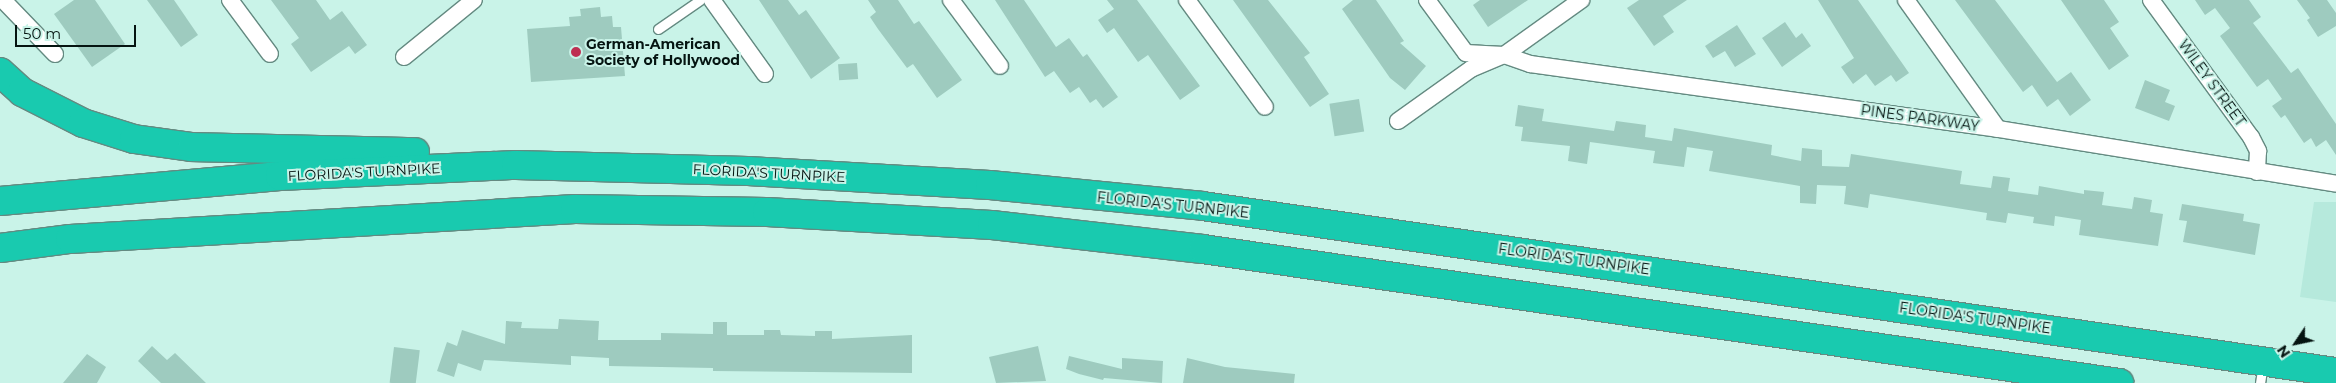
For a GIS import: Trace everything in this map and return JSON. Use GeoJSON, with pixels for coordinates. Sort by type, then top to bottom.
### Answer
{"type":"FeatureCollection","features":[{"type":"Feature","properties":{"kind":"highway"},"geometry":{"type":"LineString","coordinates":[[0,72],[22,92],[83,123],[134,139],[192,147],[446,152],[516,165]]}},
{"type":"Feature","properties":{"kind":"highway","name":"FLORIDA'S TURNPIKE"},"geometry":{"type":"LineString","coordinates":[[0,201],[280,176],[516,165],[748,171],[970,184],[1203,206],[2262,372],[2336,372]]}},
{"type":"Feature","properties":{"kind":"highway"},"geometry":{"type":"LineString","coordinates":[[0,248],[70,239],[575,209],[767,212],[992,225],[1203,249],[2119,383]]}},
{"type":"Feature","properties":{"kind":"street"},"geometry":{"type":"LineString","coordinates":[[3,0],[55,54]]}},
{"type":"Feature","properties":{"kind":"street"},"geometry":{"type":"LineString","coordinates":[[230,0],[270,54]]}},
{"type":"Feature","properties":{"kind":"street"},"geometry":{"type":"LineString","coordinates":[[712,0],[765,74]]}},
{"type":"Feature","properties":{"kind":"street"},"geometry":{"type":"LineString","coordinates":[[951,0],[1000,66]]}},
{"type":"Feature","properties":{"kind":"street"},"geometry":{"type":"LineString","coordinates":[[1187,0],[1265,106]]}},
{"type":"Feature","properties":{"kind":"street","name":"PINES PARKWAY"},"geometry":{"type":"LineString","coordinates":[[1428,0],[1466,53],[1504,55],[1530,64],[1998,129],[2336,184]]}},
{"type":"Feature","properties":{"kind":"street"},"geometry":{"type":"LineString","coordinates":[[1398,121],[1471,69],[1504,55],[1580,0]]}},
{"type":"Feature","properties":{"kind":"street"},"geometry":{"type":"LineString","coordinates":[[1906,0],[1998,129]]}},
{"type":"Feature","properties":{"kind":"street","name":"WILEY STREET"},"geometry":{"type":"LineString","coordinates":[[2151,0],[2251,137],[2258,151],[2257,172]]}},
{"type":"Feature","properties":{"kind":"street"},"geometry":{"type":"LineString","coordinates":[[404,57],[470,1]]}},
{"type":"Feature","properties":{"kind":"lane"},"geometry":{"type":"LineString","coordinates":[[658,29],[700,0]]}},
{"type":"Feature","properties":{"kind":"shaded area"},"geometry":{"type":"Polygon","coordinates":[[[2314,202],[2336,202],[2336,302],[2300,297],[2314,202]]]}},
{"type":"Feature","properties":{"kind":"building"},"geometry":{"type":"Polygon","coordinates":[[[74,0],[95,0],[125,44],[92,67],[54,14],[74,0]]]}},
{"type":"Feature","properties":{"kind":"building"},"geometry":{"type":"Polygon","coordinates":[[[147,0],[174,0],[198,35],[181,47],[147,0]]]}},
{"type":"Feature","properties":{"kind":"building"},"geometry":{"type":"Polygon","coordinates":[[[271,0],[316,0],[330,20],[342,11],[367,45],[355,54],[349,46],[311,72],[291,44],[299,38],[271,0]]]}},
{"type":"Feature","properties":{"kind":"building"},"geometry":{"type":"Polygon","coordinates":[[[759,0],[788,0],[799,15],[806,10],[840,58],[811,79],[759,0]]]}},
{"type":"Feature","properties":{"kind":"building"},"geometry":{"type":"Polygon","coordinates":[[[868,0],[898,0],[914,24],[919,21],[962,80],[937,98],[913,64],[907,68],[878,29],[870,17],[876,12],[868,0]]]}},
{"type":"Feature","properties":{"kind":"building"},"geometry":{"type":"Polygon","coordinates":[[[995,0],[1024,0],[1056,47],[1069,38],[1083,57],[1087,54],[1118,97],[1103,108],[1096,99],[1090,103],[1079,87],[1070,93],[1054,71],[1045,77],[995,0]]]}},
{"type":"Feature","properties":{"kind":"building"},"geometry":{"type":"Polygon","coordinates":[[[1107,0],[1137,0],[1200,86],[1180,100],[1148,55],[1138,62],[1114,28],[1107,33],[1098,20],[1114,9],[1107,0]]]}},
{"type":"Feature","properties":{"kind":"building"},"geometry":{"type":"Polygon","coordinates":[[[1233,0],[1268,0],[1310,53],[1304,57],[1329,94],[1310,107],[1233,0]]]}},
{"type":"Feature","properties":{"kind":"building"},"geometry":{"type":"Polygon","coordinates":[[[1353,0],[1376,0],[1404,41],[1400,43],[1426,66],[1405,90],[1390,78],[1342,9],[1353,0]]]}},
{"type":"Feature","properties":{"kind":"building"},"geometry":{"type":"Polygon","coordinates":[[[1480,0],[1528,0],[1488,27],[1473,5],[1480,0]]]}},
{"type":"Feature","properties":{"kind":"building"},"geometry":{"type":"Polygon","coordinates":[[[1639,0],[1687,0],[1663,16],[1674,32],[1654,46],[1627,8],[1639,0]]]}},
{"type":"Feature","properties":{"kind":"building"},"geometry":{"type":"Polygon","coordinates":[[[1818,0],[1858,0],[1909,73],[1896,82],[1891,75],[1875,86],[1866,74],[1853,84],[1841,67],[1854,58],[1818,0]]]}},
{"type":"Feature","properties":{"kind":"building"},"geometry":{"type":"Polygon","coordinates":[[[1955,0],[1995,0],[2057,82],[2071,72],[2091,100],[2070,116],[2058,99],[2047,107],[2032,85],[2023,92],[1955,0]]]}},
{"type":"Feature","properties":{"kind":"building"},"geometry":{"type":"Polygon","coordinates":[[[2061,0],[2104,0],[2119,22],[2110,28],[2129,56],[2109,70],[2061,0]]]}},
{"type":"Feature","properties":{"kind":"building"},"geometry":{"type":"Polygon","coordinates":[[[2195,0],[2249,0],[2261,17],[2253,23],[2291,73],[2298,68],[2336,124],[2336,155],[2326,140],[2316,147],[2311,138],[2304,143],[2285,115],[2281,118],[2272,106],[2282,99],[2268,79],[2257,87],[2220,36],[2230,28],[2215,8],[2205,15],[2195,0]]]}},
{"type":"Feature","properties":{"kind":"building"},"geometry":{"type":"Polygon","coordinates":[[[2297,0],[2327,0],[2336,13],[2336,26],[2318,37],[2307,20],[2310,18],[2297,0]]]}},
{"type":"Feature","properties":{"kind":"building","name":"German-American Society of Hollywood"},"geometry":{"type":"Polygon","coordinates":[[[600,7],[601,17],[612,16],[613,27],[621,27],[625,76],[531,82],[527,29],[570,26],[569,17],[581,16],[580,9],[600,7]]]}},
{"type":"Feature","properties":{"kind":"building"},"geometry":{"type":"Polygon","coordinates":[[[1785,22],[1796,38],[1802,33],[1811,46],[1782,67],[1762,38],[1785,22]]]}},
{"type":"Feature","properties":{"kind":"building"},"geometry":{"type":"Polygon","coordinates":[[[1737,25],[1756,54],[1735,67],[1725,51],[1713,58],[1705,46],[1737,25]]]}},
{"type":"Feature","properties":{"kind":"building"},"geometry":{"type":"Polygon","coordinates":[[[857,63],[858,79],[839,80],[838,64],[857,63]]]}},
{"type":"Feature","properties":{"kind":"building"},"geometry":{"type":"Polygon","coordinates":[[[2145,80],[2170,90],[2165,102],[2175,106],[2169,121],[2135,108],[2145,80]]]}},
{"type":"Feature","properties":{"kind":"building"},"geometry":{"type":"Polygon","coordinates":[[[1359,99],[1364,132],[1335,136],[1329,104],[1359,99]]]}},
{"type":"Feature","properties":{"kind":"building"},"geometry":{"type":"Polygon","coordinates":[[[1518,105],[1544,109],[1542,121],[1614,131],[1616,121],[1646,125],[1645,137],[1672,141],[1674,128],[1772,145],[1771,155],[1801,161],[1802,148],[1822,150],[1822,166],[1849,167],[1851,154],[1962,171],[1960,184],[1991,188],[1993,176],[2010,178],[2008,191],[2038,195],[2039,186],[2084,194],[2084,190],[2104,192],[2102,205],[2132,209],[2134,197],[2152,200],[2150,212],[2163,214],[2158,246],[2079,235],[2081,220],[2055,216],[2054,226],[2033,223],[2034,217],[2008,213],[2006,223],[1986,220],[1987,213],[1870,194],[1868,208],[1844,204],[1846,186],[1817,185],[1816,204],[1800,203],[1800,186],[1709,171],[1713,151],[1687,147],[1684,167],[1653,163],[1655,151],[1590,142],[1587,164],[1568,161],[1570,146],[1521,141],[1523,127],[1515,126],[1518,105]]]}},
{"type":"Feature","properties":{"kind":"building"},"geometry":{"type":"Polygon","coordinates":[[[2182,204],[2244,214],[2243,221],[2260,224],[2255,255],[2183,242],[2187,221],[2179,220],[2182,204]]]}},
{"type":"Feature","properties":{"kind":"building"},"geometry":{"type":"Polygon","coordinates":[[[559,319],[599,321],[598,340],[661,340],[661,333],[713,334],[713,322],[727,322],[727,335],[764,335],[764,330],[780,330],[781,335],[815,336],[815,331],[832,331],[832,339],[912,335],[912,373],[713,371],[713,368],[609,366],[609,358],[571,356],[571,365],[484,360],[481,371],[458,363],[454,377],[437,371],[447,342],[457,346],[462,330],[505,344],[506,321],[522,322],[521,328],[558,329],[559,319]]]}},
{"type":"Feature","properties":{"kind":"building"},"geometry":{"type":"Polygon","coordinates":[[[152,346],[167,360],[175,353],[206,383],[161,383],[138,361],[152,346]]]}},
{"type":"Feature","properties":{"kind":"building"},"geometry":{"type":"Polygon","coordinates":[[[1038,346],[1046,381],[996,383],[989,357],[1038,346]]]}},
{"type":"Feature","properties":{"kind":"building"},"geometry":{"type":"Polygon","coordinates":[[[394,347],[420,350],[416,383],[390,383],[394,347]]]}},
{"type":"Feature","properties":{"kind":"building"},"geometry":{"type":"Polygon","coordinates":[[[87,354],[106,367],[97,383],[63,383],[87,354]]]}},
{"type":"Feature","properties":{"kind":"building"},"geometry":{"type":"Polygon","coordinates":[[[1069,356],[1122,369],[1122,358],[1163,361],[1162,383],[1104,378],[1103,380],[1079,374],[1066,369],[1069,356]]]}},
{"type":"Feature","properties":{"kind":"building"},"geometry":{"type":"Polygon","coordinates":[[[1187,358],[1225,367],[1295,374],[1294,383],[1183,383],[1187,358]]]}},
{"type":"Feature","properties":{"kind":"place","name":"German-American Society of Hollywood"},"geometry":{"type":"Point","coordinates":[576,52]}}]}
